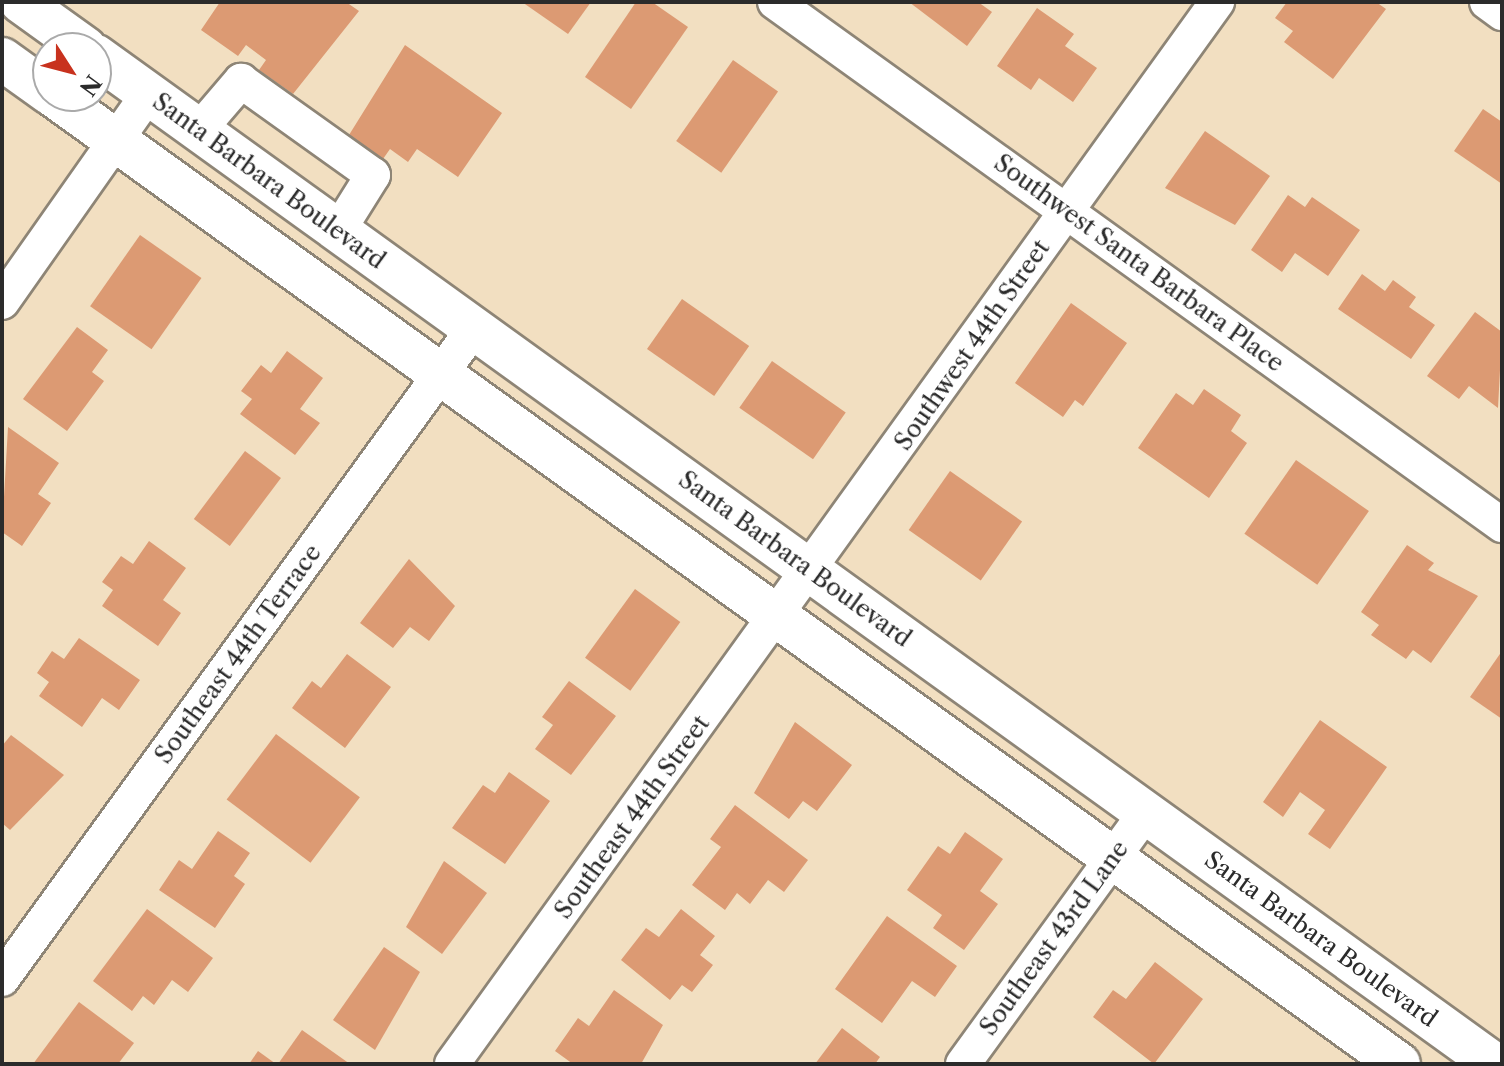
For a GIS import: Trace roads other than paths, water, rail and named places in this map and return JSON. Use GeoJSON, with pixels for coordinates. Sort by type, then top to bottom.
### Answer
{"type":"FeatureCollection","features":[{"type":"Feature","properties":{"kind":"main road"},"geometry":{"type":"LineString","coordinates":[[21,2],[63,32]]}},
{"type":"Feature","properties":{"kind":"main road"},"geometry":{"type":"LineString","coordinates":[[2,59],[32,81]]}},
{"type":"Feature","properties":{"kind":"main road","name":"Santa Barbara Boulevard"},"geometry":{"type":"LineString","coordinates":[[112,68],[1146,812],[1485,1061]]}},
{"type":"Feature","properties":{"kind":"main road"},"geometry":{"type":"LineString","coordinates":[[77,112],[1399,1064]]}},
{"type":"Feature","properties":{"kind":"street","name":"Southwest Santa Barbara Place"},"geometry":{"type":"LineString","coordinates":[[775,2],[1502,525]]}},
{"type":"Feature","properties":{"kind":"street","name":"Southwest 44th Street"},"geometry":{"type":"LineString","coordinates":[[809,569],[1217,2]]}},
{"type":"Feature","properties":{"kind":"street"},"geometry":{"type":"LineString","coordinates":[[1487,2],[1502,13]]}},
{"type":"Feature","properties":{"kind":"street"},"geometry":{"type":"LineString","coordinates":[[199,130],[241,81],[373,175],[338,231]]}},
{"type":"Feature","properties":{"kind":"street"},"geometry":{"type":"LineString","coordinates":[[2,302],[148,94]]}},
{"type":"Feature","properties":{"kind":"street","name":"Southeast 44th Terrace"},"geometry":{"type":"LineString","coordinates":[[2,979],[474,328]]}},
{"type":"Feature","properties":{"kind":"street","name":"Southeast 44th Street"},"geometry":{"type":"LineString","coordinates":[[452,1064],[809,569]]}},
{"type":"Feature","properties":{"kind":"street","name":"Southeast 43rd Lane"},"geometry":{"type":"LineString","coordinates":[[963,1064],[1146,812]]}}]}
